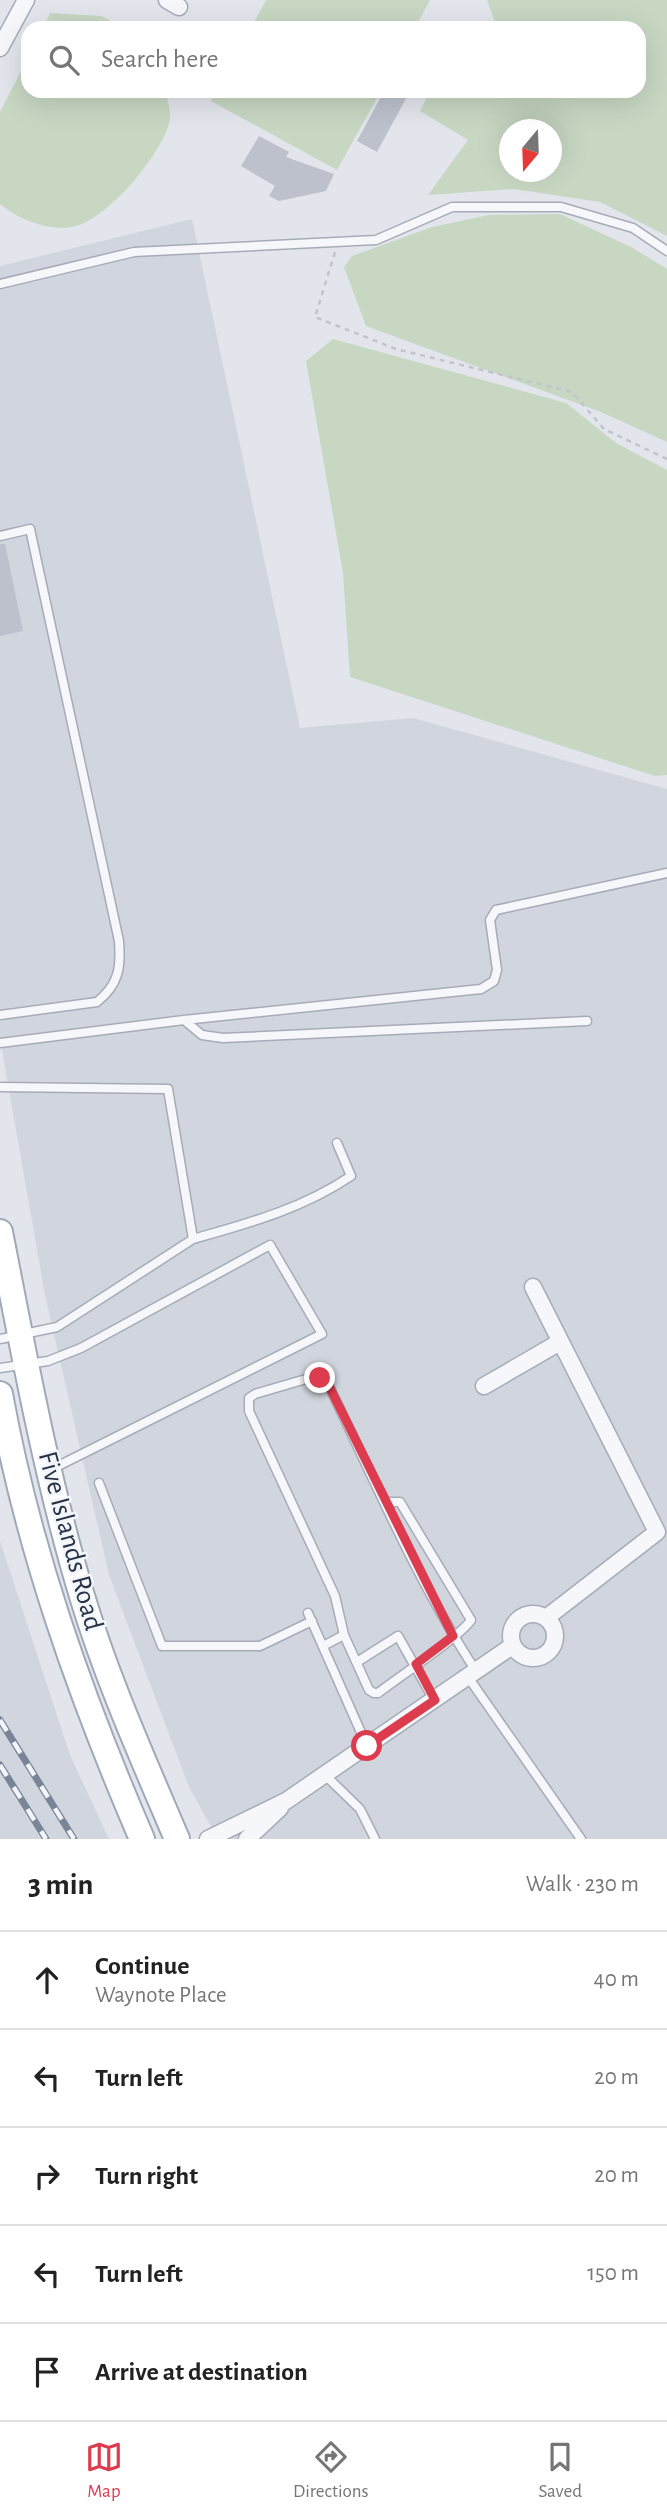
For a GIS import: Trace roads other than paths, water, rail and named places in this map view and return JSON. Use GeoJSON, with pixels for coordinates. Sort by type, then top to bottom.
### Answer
{"type":"FeatureCollection","features":[{"type":"Feature","properties":{"kind":"main road","name":"Five Islands Road"},"geometry":{"type":"LineString","coordinates":[[0,1232],[10,1337],[26,1364],[83,1598],[105,1665],[177,1839]]}},
{"type":"Feature","properties":{"kind":"main road","name":"Five Islands Road"},"geometry":{"type":"LineString","coordinates":[[0,1394],[28,1524],[53,1610],[111,1768],[142,1839]]}},
{"type":"Feature","properties":{"kind":"street"},"geometry":{"type":"LineString","coordinates":[[0,48],[26,0]]}},
{"type":"Feature","properties":{"kind":"street"},"geometry":{"type":"LineString","coordinates":[[533,1287],[662,1533],[546,1618]]}},
{"type":"Feature","properties":{"kind":"street"},"geometry":{"type":"LineString","coordinates":[[484,1386],[561,1342]]}},
{"type":"Feature","properties":{"kind":"street"},"geometry":{"type":"LineString","coordinates":[[531,1614],[546,1618],[552,1625],[555,1637],[551,1648],[540,1657],[523,1657],[512,1646],[510,1634],[517,1620],[531,1614]]}},
{"type":"Feature","properties":{"kind":"street"},"geometry":{"type":"LineString","coordinates":[[208,1839],[286,1801],[512,1646]]}},
{"type":"Feature","properties":{"kind":"street"},"geometry":{"type":"LineString","coordinates":[[247,1839],[286,1801]]}},
{"type":"Feature","properties":{"kind":"lane"},"geometry":{"type":"LineString","coordinates":[[0,284],[134,252],[376,240],[452,207],[561,207],[633,228],[667,251]]}},
{"type":"Feature","properties":{"kind":"lane"},"geometry":{"type":"LineString","coordinates":[[0,536],[30,529],[119,941],[121,963],[117,980],[97,1002],[0,1015]]}},
{"type":"Feature","properties":{"kind":"lane"},"geometry":{"type":"LineString","coordinates":[[0,1043],[184,1020],[481,989],[489,986],[496,976],[490,920],[496,910],[667,873]]}},
{"type":"Feature","properties":{"kind":"lane"},"geometry":{"type":"LineString","coordinates":[[184,1020],[202,1035],[223,1038],[587,1021]]}},
{"type":"Feature","properties":{"kind":"lane"},"geometry":{"type":"LineString","coordinates":[[0,1087],[168,1089],[193,1238]]}},
{"type":"Feature","properties":{"kind":"lane"},"geometry":{"type":"LineString","coordinates":[[10,1337],[57,1327],[193,1238],[259,1221],[322,1195],[351,1176],[337,1143]]}},
{"type":"Feature","properties":{"kind":"lane"},"geometry":{"type":"LineString","coordinates":[[0,1368],[48,1361],[81,1348],[270,1245],[322,1334],[50,1471]]}},
{"type":"Feature","properties":{"kind":"lane"},"geometry":{"type":"LineString","coordinates":[[385,1502],[400,1502],[470,1616],[469,1624],[453,1636],[416,1664],[374,1693],[369,1690],[356,1662],[344,1634],[340,1608],[249,1411],[249,1398],[313,1377],[327,1382],[385,1502],[453,1636],[472,1674],[581,1839]]}},
{"type":"Feature","properties":{"kind":"lane"},"geometry":{"type":"LineString","coordinates":[[99,1483],[162,1646],[260,1646],[310,1617],[367,1746]]}},
{"type":"Feature","properties":{"kind":"lane"},"geometry":{"type":"LineString","coordinates":[[323,1646],[344,1634]]}},
{"type":"Feature","properties":{"kind":"lane"},"geometry":{"type":"LineString","coordinates":[[356,1662],[398,1636],[435,1700]]}},
{"type":"Feature","properties":{"kind":"lane"},"geometry":{"type":"LineString","coordinates":[[325,1775],[360,1809],[375,1839]]}},
{"type":"Feature","properties":{"kind":"railway"},"geometry":{"type":"LineString","coordinates":[[0,1720],[74,1839]]}},
{"type":"Feature","properties":{"kind":"railway"},"geometry":{"type":"LineString","coordinates":[[0,1765],[46,1839]]}}]}
